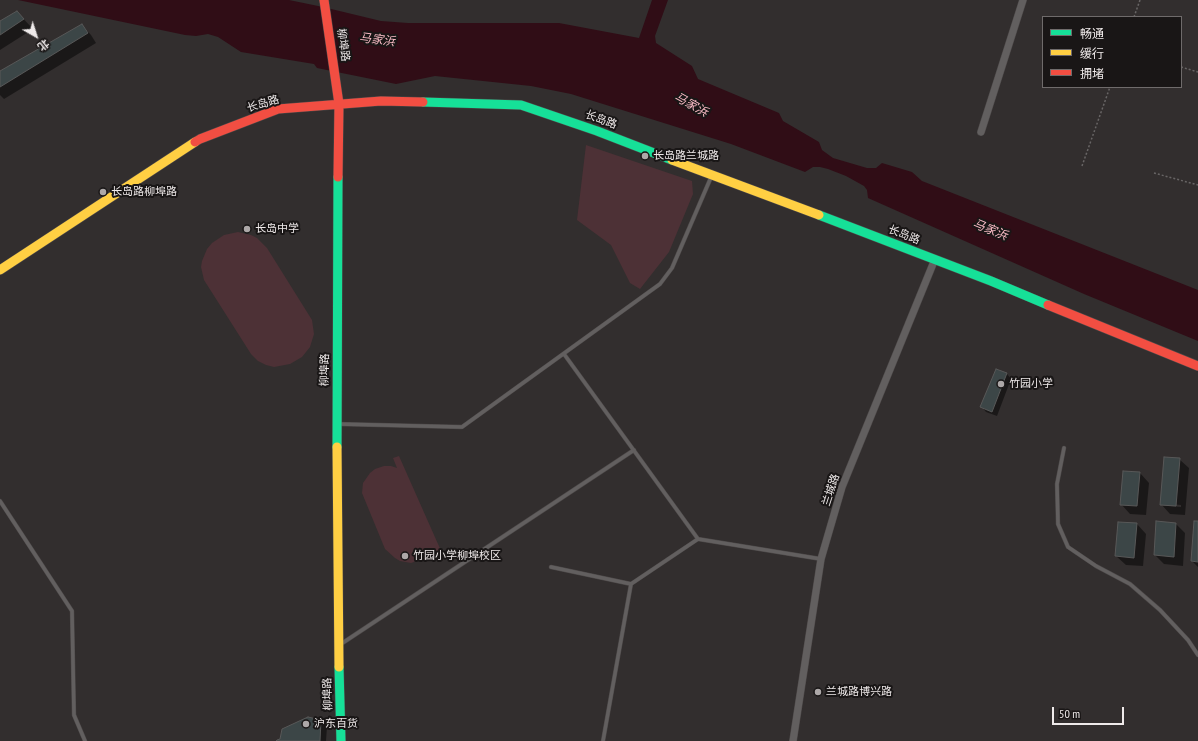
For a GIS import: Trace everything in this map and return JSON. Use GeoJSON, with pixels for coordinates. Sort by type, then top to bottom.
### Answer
{"type":"FeatureCollection","features":[{"type":"Feature","properties":{"kind":"street","name":"柳埠路"},"geometry":{"type":"LineString","coordinates":[[324,0],[339,104],[337,392],[341,741]]}},
{"type":"Feature","properties":{"kind":"street"},"geometry":{"type":"LineString","coordinates":[[981,132],[1023,0]]}},
{"type":"Feature","properties":{"kind":"street","name":"长岛路"},"geometry":{"type":"LineString","coordinates":[[0,270],[200,139],[278,109],[381,101],[521,105],[597,131],[935,259],[1198,366]]}},
{"type":"Feature","properties":{"kind":"street","name":"兰城路"},"geometry":{"type":"LineString","coordinates":[[793,741],[821,559],[842,487],[935,259]]}},
{"type":"Feature","properties":{"kind":"lane"},"geometry":{"type":"LineString","coordinates":[[338,424],[462,427],[660,284],[672,268],[712,174]]}},
{"type":"Feature","properties":{"kind":"lane"},"geometry":{"type":"LineString","coordinates":[[564,354],[698,539]]}},
{"type":"Feature","properties":{"kind":"lane"},"geometry":{"type":"LineString","coordinates":[[1064,448],[1057,484],[1058,524],[1068,547],[1096,566],[1130,584],[1160,610],[1188,640],[1198,655]]}},
{"type":"Feature","properties":{"kind":"lane"},"geometry":{"type":"LineString","coordinates":[[339,646],[634,450]]}},
{"type":"Feature","properties":{"kind":"lane"},"geometry":{"type":"LineString","coordinates":[[0,502],[72,611],[74,715],[85,741]]}},
{"type":"Feature","properties":{"kind":"lane"},"geometry":{"type":"LineString","coordinates":[[603,741],[631,584],[698,539],[821,559]]}},
{"type":"Feature","properties":{"kind":"lane"},"geometry":{"type":"LineString","coordinates":[[552,567],[631,584]]}},
{"type":"Feature","properties":{"kind":"path"},"geometry":{"type":"LineString","coordinates":[[1134,16],[1140,0]]}},
{"type":"Feature","properties":{"kind":"path"},"geometry":{"type":"LineString","coordinates":[[1182,67],[1198,72]]}},
{"type":"Feature","properties":{"kind":"path"},"geometry":{"type":"LineString","coordinates":[[1082,166],[1110,88]]}},
{"type":"Feature","properties":{"kind":"path"},"geometry":{"type":"LineString","coordinates":[[1154,173],[1198,185]]}},
{"type":"Feature","properties":{"kind":"shaded area"},"geometry":{"type":"Polygon","coordinates":[[[586,145],[692,181],[693,194],[669,252],[640,289],[630,283],[611,245],[577,220],[586,145]]]}},
{"type":"Feature","properties":{"kind":"shaded area"},"geometry":{"type":"Polygon","coordinates":[[[238,232],[257,238],[267,248],[312,320],[314,334],[310,347],[302,357],[290,364],[274,367],[258,361],[251,354],[204,280],[201,267],[207,249],[212,243],[224,235],[238,232]]]}},
{"type":"Feature","properties":{"kind":"shaded area"},"geometry":{"type":"Polygon","coordinates":[[[399,456],[442,553],[435,556],[431,548],[422,559],[411,563],[400,561],[385,549],[362,493],[363,483],[370,473],[375,469],[384,466],[397,468],[393,458],[399,456]]]}},
{"type":"Feature","properties":{"kind":"water","name":"马家浜"},"geometry":{"type":"Polygon","coordinates":[[[18,0],[289,0],[381,21],[408,23],[559,23],[639,38],[652,0],[668,0],[655,36],[656,43],[692,66],[698,79],[779,113],[783,121],[819,142],[822,150],[833,158],[867,168],[876,168],[882,163],[912,172],[922,181],[1198,290],[1198,341],[1084,294],[868,198],[867,190],[864,186],[846,176],[820,167],[813,167],[805,172],[731,144],[571,94],[531,86],[435,76],[396,84],[317,68],[314,64],[241,52],[218,37],[208,34],[196,36],[185,35],[18,0]]]}},
{"type":"Feature","properties":{"kind":"building"},"geometry":{"type":"Polygon","coordinates":[[[17,11],[24,19],[0,35],[0,21],[17,11]]]}},
{"type":"Feature","properties":{"kind":"building"},"geometry":{"type":"Polygon","coordinates":[[[82,24],[88,33],[0,87],[0,71],[82,24]]]}},
{"type":"Feature","properties":{"kind":"building"},"geometry":{"type":"Polygon","coordinates":[[[996,369],[1007,373],[992,412],[980,407],[996,369]]]}},
{"type":"Feature","properties":{"kind":"building"},"geometry":{"type":"Polygon","coordinates":[[[1164,457],[1180,458],[1176,506],[1160,505],[1164,457]]]}},
{"type":"Feature","properties":{"kind":"building"},"geometry":{"type":"Polygon","coordinates":[[[1123,471],[1140,472],[1137,506],[1120,505],[1123,471]]]}},
{"type":"Feature","properties":{"kind":"building"},"geometry":{"type":"Polygon","coordinates":[[[1156,521],[1176,523],[1174,557],[1154,555],[1156,521]]]}},
{"type":"Feature","properties":{"kind":"building"},"geometry":{"type":"Polygon","coordinates":[[[1194,521],[1198,521],[1198,562],[1191,561],[1194,521]]]}},
{"type":"Feature","properties":{"kind":"building"},"geometry":{"type":"Polygon","coordinates":[[[1118,522],[1137,523],[1134,558],[1115,556],[1118,522]]]}},
{"type":"Feature","properties":{"kind":"building","name":"沪东百货"},"geometry":{"type":"Polygon","coordinates":[[[308,717],[321,720],[320,741],[276,741],[280,739],[282,729],[308,717]]]}},
{"type":"Feature","properties":{"kind":"traffic: fast"},"geometry":{"type":"LineString","coordinates":[[423,102],[521,105],[597,131],[672,160]]}},
{"type":"Feature","properties":{"kind":"traffic: fast"},"geometry":{"type":"LineString","coordinates":[[337,447],[338,177]]}},
{"type":"Feature","properties":{"kind":"traffic: fast"},"geometry":{"type":"LineString","coordinates":[[819,215],[991,281],[1048,305]]}},
{"type":"Feature","properties":{"kind":"traffic: fast"},"geometry":{"type":"LineString","coordinates":[[339,667],[341,741]]}},
{"type":"Feature","properties":{"kind":"traffic: slow"},"geometry":{"type":"LineString","coordinates":[[0,270],[195,142]]}},
{"type":"Feature","properties":{"kind":"traffic: slow"},"geometry":{"type":"LineString","coordinates":[[672,160],[819,215]]}},
{"type":"Feature","properties":{"kind":"traffic: slow"},"geometry":{"type":"LineString","coordinates":[[337,447],[339,667]]}},
{"type":"Feature","properties":{"kind":"traffic: jam"},"geometry":{"type":"LineString","coordinates":[[324,0],[339,104],[338,177]]}},
{"type":"Feature","properties":{"kind":"traffic: jam"},"geometry":{"type":"LineString","coordinates":[[195,142],[278,109],[381,101],[423,102]]}},
{"type":"Feature","properties":{"kind":"traffic: jam"},"geometry":{"type":"LineString","coordinates":[[1048,305],[1198,366]]}},
{"type":"Feature","properties":{"kind":"place","name":"长岛路兰城路"},"geometry":{"type":"Point","coordinates":[645,156]}},
{"type":"Feature","properties":{"kind":"place","name":"长岛路柳埠路"},"geometry":{"type":"Point","coordinates":[103,192]}},
{"type":"Feature","properties":{"kind":"place","name":"长岛中学"},"geometry":{"type":"Point","coordinates":[247,229]}},
{"type":"Feature","properties":{"kind":"place","name":"竹园小学"},"geometry":{"type":"Point","coordinates":[1001,384]}},
{"type":"Feature","properties":{"kind":"place","name":"竹园小学柳埠校区"},"geometry":{"type":"Point","coordinates":[405,556]}},
{"type":"Feature","properties":{"kind":"place","name":"兰城路博兴路"},"geometry":{"type":"Point","coordinates":[818,692]}},
{"type":"Feature","properties":{"kind":"place","name":"沪东百货"},"geometry":{"type":"Point","coordinates":[306,724]}}]}
